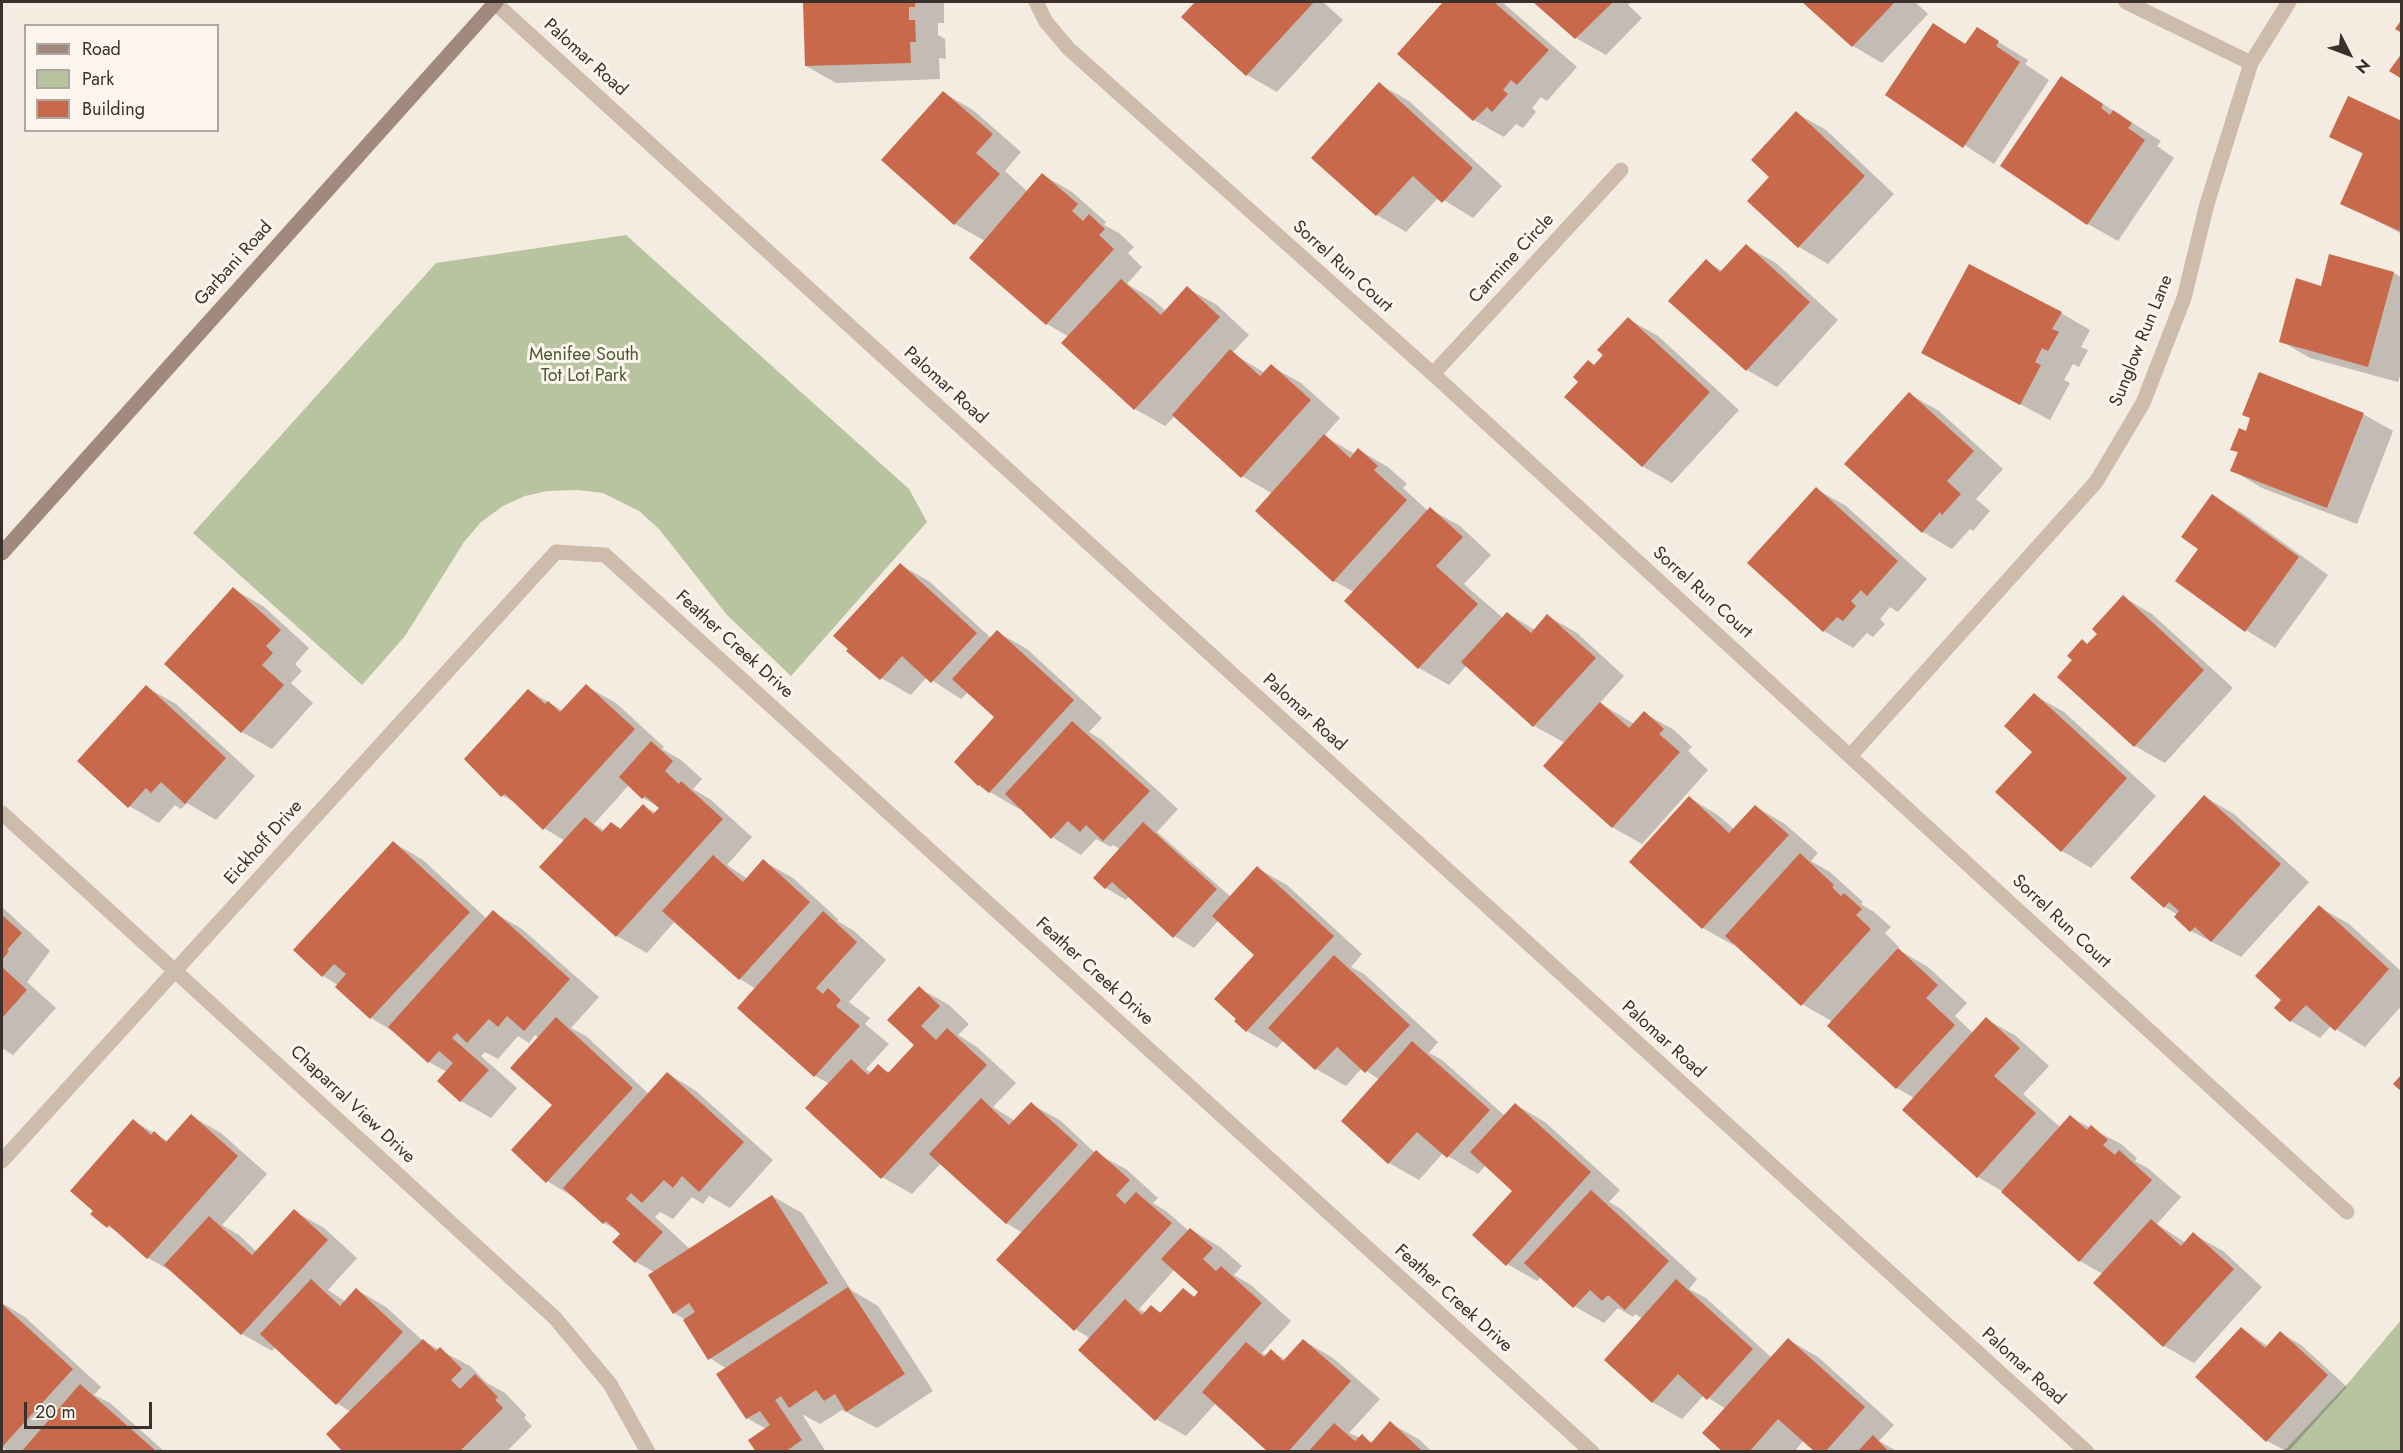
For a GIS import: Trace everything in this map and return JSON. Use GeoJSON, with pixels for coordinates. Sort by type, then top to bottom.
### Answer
{"type":"FeatureCollection","features":[{"type":"Feature","properties":{"kind":"main road","name":"Garbani Road"},"geometry":{"type":"LineString","coordinates":[[2,553],[496,2]]}},
{"type":"Feature","properties":{"kind":"street","name":"Palomar Road"},"geometry":{"type":"LineString","coordinates":[[496,2],[2087,1452]]}},
{"type":"Feature","properties":{"kind":"street","name":"Sorrel Run Court"},"geometry":{"type":"LineString","coordinates":[[1036,2],[1046,22],[1069,49],[1433,374],[2347,1212]]}},
{"type":"Feature","properties":{"kind":"street"},"geometry":{"type":"LineString","coordinates":[[2126,2],[2251,63]]}},
{"type":"Feature","properties":{"kind":"street","name":"Sunglow Run Lane"},"geometry":{"type":"LineString","coordinates":[[1851,755],[2096,482],[2143,403],[2184,298],[2207,204],[2251,63],[2289,2]]}},
{"type":"Feature","properties":{"kind":"street","name":"Carmine Circle"},"geometry":{"type":"LineString","coordinates":[[1433,374],[1621,170]]}},
{"type":"Feature","properties":{"kind":"street","name":"Eickhoff Drive"},"geometry":{"type":"LineString","coordinates":[[2,1161],[556,552]]}},
{"type":"Feature","properties":{"kind":"street","name":"Feather Creek Drive"},"geometry":{"type":"LineString","coordinates":[[556,552],[605,555],[1592,1452]]}},
{"type":"Feature","properties":{"kind":"street","name":"Chaparral View Drive"},"geometry":{"type":"LineString","coordinates":[[2,813],[555,1318],[610,1384],[648,1452]]}},
{"type":"Feature","properties":{"kind":"green space","name":"Menifee South Tot Lot Park"},"geometry":{"type":"Polygon","coordinates":[[[626,235],[909,489],[927,522],[791,676],[727,615],[659,529],[639,511],[603,493],[577,490],[547,491],[525,496],[503,506],[481,522],[464,542],[405,636],[362,685],[193,533],[436,263],[626,235]]]}},
{"type":"Feature","properties":{"kind":"green space"},"geometry":{"type":"Polygon","coordinates":[[[2401,1320],[2401,1451],[2284,1451],[2350,1381],[2401,1320]]]}},
{"type":"Feature","properties":{"kind":"building"},"geometry":{"type":"Polygon","coordinates":[[[803,2],[915,2],[915,7],[909,7],[909,20],[915,20],[916,42],[910,42],[911,63],[805,66],[803,2]]]}},
{"type":"Feature","properties":{"kind":"building"},"geometry":{"type":"Polygon","coordinates":[[[1195,2],[1314,2],[1246,76],[1181,17],[1195,2]]]}},
{"type":"Feature","properties":{"kind":"building"},"geometry":{"type":"Polygon","coordinates":[[[1443,2],[1494,2],[1549,50],[1517,85],[1511,80],[1503,90],[1508,94],[1492,112],[1487,107],[1473,121],[1397,54],[1443,2]]]}},
{"type":"Feature","properties":{"kind":"building"},"geometry":{"type":"Polygon","coordinates":[[[1533,2],[1613,2],[1575,39],[1533,2]]]}},
{"type":"Feature","properties":{"kind":"building"},"geometry":{"type":"Polygon","coordinates":[[[1802,2],[1895,2],[1852,47],[1802,2]]]}},
{"type":"Feature","properties":{"kind":"building"},"geometry":{"type":"Polygon","coordinates":[[[2402,19],[2402,33],[2395,29],[2402,19]]]}},
{"type":"Feature","properties":{"kind":"building"},"geometry":{"type":"Polygon","coordinates":[[[1933,23],[1965,44],[1977,27],[1999,41],[1996,46],[2020,62],[1963,148],[1885,95],[1933,23]]]}},
{"type":"Feature","properties":{"kind":"building"},"geometry":{"type":"Polygon","coordinates":[[[2402,53],[2402,79],[2389,71],[2402,53]]]}},
{"type":"Feature","properties":{"kind":"building"},"geometry":{"type":"Polygon","coordinates":[[[2061,76],[2103,104],[2101,108],[2110,115],[2113,110],[2132,123],[2128,128],[2145,140],[2087,225],[2000,166],[2061,76]]]}},
{"type":"Feature","properties":{"kind":"building"},"geometry":{"type":"Polygon","coordinates":[[[1379,82],[1473,168],[1442,203],[1413,176],[1376,216],[1311,158],[1379,82]]]}},
{"type":"Feature","properties":{"kind":"building"},"geometry":{"type":"Polygon","coordinates":[[[943,91],[993,134],[976,153],[1000,174],[954,225],[881,160],[943,91]]]}},
{"type":"Feature","properties":{"kind":"building"},"geometry":{"type":"Polygon","coordinates":[[[2348,96],[2402,121],[2402,232],[2340,204],[2363,153],[2329,137],[2348,96]]]}},
{"type":"Feature","properties":{"kind":"building"},"geometry":{"type":"Polygon","coordinates":[[[1796,111],[1865,176],[1798,248],[1747,201],[1769,177],[1751,160],[1796,111]]]}},
{"type":"Feature","properties":{"kind":"building"},"geometry":{"type":"Polygon","coordinates":[[[1042,173],[1078,204],[1072,211],[1083,221],[1089,214],[1105,229],[1099,235],[1114,249],[1046,325],[969,258],[1042,173]]]}},
{"type":"Feature","properties":{"kind":"building"},"geometry":{"type":"Polygon","coordinates":[[[1746,244],[1810,302],[1746,371],[1668,301],[1706,259],[1720,272],[1746,244]]]}},
{"type":"Feature","properties":{"kind":"building"},"geometry":{"type":"Polygon","coordinates":[[[2329,254],[2394,272],[2368,367],[2279,342],[2296,278],[2321,286],[2329,254]]]}},
{"type":"Feature","properties":{"kind":"building"},"geometry":{"type":"Polygon","coordinates":[[[1969,264],[2062,312],[2052,329],[2059,332],[2048,351],[2042,348],[2035,362],[2041,365],[2020,405],[1921,353],[1969,264]]]}},
{"type":"Feature","properties":{"kind":"building"},"geometry":{"type":"Polygon","coordinates":[[[1121,279],[1161,315],[1187,286],[1220,317],[1134,410],[1061,343],[1121,279]]]}},
{"type":"Feature","properties":{"kind":"building"},"geometry":{"type":"Polygon","coordinates":[[[1628,317],[1710,392],[1642,467],[1564,397],[1578,382],[1573,377],[1588,360],[1594,365],[1603,355],[1597,350],[1628,317]]]}},
{"type":"Feature","properties":{"kind":"building"},"geometry":{"type":"Polygon","coordinates":[[[1230,349],[1260,376],[1271,364],[1311,400],[1241,478],[1172,415],[1230,349]]]}},
{"type":"Feature","properties":{"kind":"building"},"geometry":{"type":"Polygon","coordinates":[[[2259,372],[2364,413],[2327,508],[2230,471],[2238,452],[2230,450],[2239,428],[2246,431],[2250,418],[2242,415],[2259,372]]]}},
{"type":"Feature","properties":{"kind":"building"},"geometry":{"type":"Polygon","coordinates":[[[1909,392],[1974,451],[1947,481],[1961,494],[1942,515],[1940,512],[1922,533],[1844,464],[1909,392]]]}},
{"type":"Feature","properties":{"kind":"building"},"geometry":{"type":"Polygon","coordinates":[[[1324,434],[1350,458],[1358,448],[1378,466],[1374,470],[1407,500],[1333,582],[1255,511],[1324,434]]]}},
{"type":"Feature","properties":{"kind":"building"},"geometry":{"type":"Polygon","coordinates":[[[1816,487],[1898,561],[1867,596],[1861,590],[1851,601],[1856,606],[1843,621],[1837,617],[1823,632],[1747,563],[1816,487]]]}},
{"type":"Feature","properties":{"kind":"building"},"geometry":{"type":"Polygon","coordinates":[[[2212,494],[2299,557],[2245,632],[2175,581],[2198,549],[2181,537],[2212,494]]]}},
{"type":"Feature","properties":{"kind":"building"},"geometry":{"type":"Polygon","coordinates":[[[1430,507],[1463,537],[1436,566],[1478,604],[1418,669],[1344,601],[1430,507]]]}},
{"type":"Feature","properties":{"kind":"building"},"geometry":{"type":"Polygon","coordinates":[[[900,563],[977,633],[931,683],[902,656],[880,680],[846,651],[848,649],[833,636],[900,563]]]}},
{"type":"Feature","properties":{"kind":"building"},"geometry":{"type":"Polygon","coordinates":[[[233,587],[281,630],[266,646],[273,653],[262,665],[284,685],[241,733],[164,664],[233,587]]]}},
{"type":"Feature","properties":{"kind":"building"},"geometry":{"type":"Polygon","coordinates":[[[2123,595],[2204,670],[2134,747],[2057,677],[2072,660],[2067,656],[2082,639],[2087,644],[2097,634],[2092,629],[2123,595]]]}},
{"type":"Feature","properties":{"kind":"building"},"geometry":{"type":"Polygon","coordinates":[[[1507,612],[1531,633],[1547,614],[1596,658],[1533,727],[1461,662],[1507,612]]]}},
{"type":"Feature","properties":{"kind":"building"},"geometry":{"type":"Polygon","coordinates":[[[997,630],[1074,700],[989,793],[978,786],[954,762],[994,717],[952,679],[997,630]]]}},
{"type":"Feature","properties":{"kind":"building"},"geometry":{"type":"Polygon","coordinates":[[[586,684],[635,729],[543,830],[505,794],[501,797],[464,759],[528,689],[545,704],[548,701],[560,712],[586,684]]]}},
{"type":"Feature","properties":{"kind":"building"},"geometry":{"type":"Polygon","coordinates":[[[146,685],[226,758],[185,804],[161,782],[151,793],[146,788],[128,808],[77,761],[146,685]]]}},
{"type":"Feature","properties":{"kind":"building"},"geometry":{"type":"Polygon","coordinates":[[[2034,693],[2127,778],[2061,852],[1995,792],[2032,752],[2004,726],[2034,693]]]}},
{"type":"Feature","properties":{"kind":"building"},"geometry":{"type":"Polygon","coordinates":[[[1600,702],[1629,728],[1644,711],[1664,729],[1659,734],[1680,752],[1612,828],[1543,766],[1600,702]]]}},
{"type":"Feature","properties":{"kind":"building"},"geometry":{"type":"Polygon","coordinates":[[[1072,721],[1150,791],[1103,841],[1086,825],[1080,832],[1068,821],[1051,839],[1005,794],[1072,721]]]}},
{"type":"Feature","properties":{"kind":"building"},"geometry":{"type":"Polygon","coordinates":[[[651,741],[673,761],[665,771],[679,784],[681,781],[723,819],[616,937],[539,867],[585,817],[602,832],[611,822],[620,829],[643,804],[653,814],[659,808],[645,796],[642,799],[619,777],[651,741]]]}},
{"type":"Feature","properties":{"kind":"building"},"geometry":{"type":"Polygon","coordinates":[[[2204,795],[2281,864],[2211,942],[2195,927],[2190,932],[2174,917],[2179,911],[2169,902],[2164,908],[2130,878],[2204,795]]]}},
{"type":"Feature","properties":{"kind":"building"},"geometry":{"type":"Polygon","coordinates":[[[1689,796],[1729,833],[1755,805],[1789,835],[1702,929],[1629,862],[1689,796]]]}},
{"type":"Feature","properties":{"kind":"building"},"geometry":{"type":"Polygon","coordinates":[[[1143,822],[1217,889],[1173,938],[1112,882],[1105,889],[1093,878],[1143,822]]]}},
{"type":"Feature","properties":{"kind":"building"},"geometry":{"type":"Polygon","coordinates":[[[393,841],[470,912],[370,1019],[335,987],[346,974],[334,964],[322,977],[293,950],[393,841]]]}},
{"type":"Feature","properties":{"kind":"building"},"geometry":{"type":"Polygon","coordinates":[[[1800,853],[1834,885],[1832,887],[1841,896],[1844,893],[1862,909],[1856,915],[1871,929],[1801,1006],[1725,936],[1800,853]]]}},
{"type":"Feature","properties":{"kind":"building"},"geometry":{"type":"Polygon","coordinates":[[[713,855],[743,882],[763,859],[810,902],[739,980],[662,911],[713,855]]]}},
{"type":"Feature","properties":{"kind":"building"},"geometry":{"type":"Polygon","coordinates":[[[1257,866],[1334,936],[1246,1032],[1234,1021],[1236,1019],[1214,999],[1254,955],[1212,916],[1257,866]]]}},
{"type":"Feature","properties":{"kind":"building"},"geometry":{"type":"Polygon","coordinates":[[[2319,905],[2389,969],[2335,1031],[2306,1005],[2290,1022],[2274,1008],[2281,1000],[2255,976],[2319,905]]]}},
{"type":"Feature","properties":{"kind":"building"},"geometry":{"type":"Polygon","coordinates":[[[493,910],[570,979],[524,1031],[507,1016],[498,1027],[489,1019],[467,1043],[457,1033],[452,1038],[489,1070],[460,1102],[437,1081],[453,1063],[439,1051],[428,1063],[388,1027],[493,910]]]}},
{"type":"Feature","properties":{"kind":"building"},"geometry":{"type":"Polygon","coordinates":[[[823,911],[857,942],[816,988],[823,994],[828,988],[841,1000],[836,1006],[860,1026],[814,1077],[737,1008],[823,911]]]}},
{"type":"Feature","properties":{"kind":"building"},"geometry":{"type":"Polygon","coordinates":[[[2,915],[22,933],[7,950],[9,951],[2,960],[2,915]]]}},
{"type":"Feature","properties":{"kind":"building"},"geometry":{"type":"Polygon","coordinates":[[[1898,948],[1938,985],[1926,998],[1955,1025],[1896,1089],[1827,1026],[1898,948]]]}},
{"type":"Feature","properties":{"kind":"building"},"geometry":{"type":"Polygon","coordinates":[[[1334,955],[1410,1025],[1365,1073],[1337,1047],[1315,1070],[1268,1028],[1334,955]]]}},
{"type":"Feature","properties":{"kind":"building"},"geometry":{"type":"Polygon","coordinates":[[[2,967],[27,990],[2,1018],[2,967]]]}},
{"type":"Feature","properties":{"kind":"building"},"geometry":{"type":"Polygon","coordinates":[[[919,986],[940,1006],[921,1026],[936,1040],[947,1028],[987,1065],[881,1179],[805,1108],[851,1059],[868,1075],[878,1064],[888,1073],[914,1045],[887,1020],[919,986]]]}},
{"type":"Feature","properties":{"kind":"building"},"geometry":{"type":"Polygon","coordinates":[[[556,1017],[633,1088],[546,1183],[511,1150],[552,1105],[510,1068],[556,1017]]]}},
{"type":"Feature","properties":{"kind":"building"},"geometry":{"type":"Polygon","coordinates":[[[1986,1017],[2020,1048],[1994,1076],[2036,1113],[1977,1178],[1902,1110],[1986,1017]]]}},
{"type":"Feature","properties":{"kind":"building"},"geometry":{"type":"Polygon","coordinates":[[[1412,1041],[1490,1110],[1447,1158],[1417,1132],[1388,1164],[1341,1121],[1412,1041]]]}},
{"type":"Feature","properties":{"kind":"building"},"geometry":{"type":"Polygon","coordinates":[[[667,1072],[744,1142],[699,1192],[682,1176],[673,1188],[664,1180],[642,1203],[631,1193],[626,1199],[663,1232],[635,1263],[612,1242],[620,1234],[606,1221],[603,1224],[563,1188],[667,1072]]]}},
{"type":"Feature","properties":{"kind":"building"},"geometry":{"type":"Polygon","coordinates":[[[2402,1074],[2402,1092],[2393,1084],[2402,1074]]]}},
{"type":"Feature","properties":{"kind":"building"},"geometry":{"type":"Polygon","coordinates":[[[981,1098],[1009,1125],[1031,1102],[1078,1145],[1006,1224],[929,1154],[981,1098]]]}},
{"type":"Feature","properties":{"kind":"building"},"geometry":{"type":"Polygon","coordinates":[[[1515,1103],[1591,1172],[1506,1266],[1472,1235],[1512,1191],[1470,1152],[1515,1103]]]}},
{"type":"Feature","properties":{"kind":"building"},"geometry":{"type":"Polygon","coordinates":[[[191,1114],[238,1156],[147,1259],[109,1225],[107,1228],[90,1214],[93,1211],[70,1191],[133,1119],[151,1135],[154,1131],[166,1142],[191,1114]]]}},
{"type":"Feature","properties":{"kind":"building"},"geometry":{"type":"Polygon","coordinates":[[[2070,1115],[2087,1130],[2091,1125],[2108,1140],[2103,1145],[2115,1155],[2119,1150],[2152,1180],[2079,1262],[2001,1192],[2070,1115]]]}},
{"type":"Feature","properties":{"kind":"building"},"geometry":{"type":"Polygon","coordinates":[[[1096,1150],[1130,1180],[1116,1195],[1125,1204],[1136,1192],[1172,1223],[1074,1331],[996,1260],[1096,1150]]]}},
{"type":"Feature","properties":{"kind":"building"},"geometry":{"type":"Polygon","coordinates":[[[1591,1190],[1669,1261],[1625,1310],[1608,1295],[1602,1301],[1590,1290],[1573,1308],[1524,1263],[1591,1190]]]}},
{"type":"Feature","properties":{"kind":"building"},"geometry":{"type":"Polygon","coordinates":[[[772,1195],[828,1283],[708,1360],[683,1320],[695,1312],[689,1303],[673,1314],[648,1275],[772,1195]]]}},
{"type":"Feature","properties":{"kind":"building"},"geometry":{"type":"Polygon","coordinates":[[[294,1209],[328,1240],[241,1335],[164,1265],[209,1216],[252,1255],[294,1209]]]}},
{"type":"Feature","properties":{"kind":"building"},"geometry":{"type":"Polygon","coordinates":[[[2151,1219],[2181,1246],[2193,1232],[2234,1269],[2163,1347],[2093,1283],[2151,1219]]]}},
{"type":"Feature","properties":{"kind":"building"},"geometry":{"type":"Polygon","coordinates":[[[1190,1228],[1213,1248],[1203,1259],[1216,1271],[1221,1266],[1262,1303],[1155,1421],[1078,1350],[1125,1299],[1142,1315],[1151,1305],[1160,1313],[1183,1288],[1194,1297],[1198,1292],[1161,1259],[1190,1228]]]}},
{"type":"Feature","properties":{"kind":"building"},"geometry":{"type":"Polygon","coordinates":[[[311,1279],[340,1306],[356,1288],[403,1332],[336,1405],[260,1334],[311,1279]]]}},
{"type":"Feature","properties":{"kind":"building"},"geometry":{"type":"Polygon","coordinates":[[[1676,1279],[1753,1349],[1707,1400],[1678,1374],[1652,1403],[1604,1360],[1676,1279]]]}},
{"type":"Feature","properties":{"kind":"building"},"geometry":{"type":"Polygon","coordinates":[[[848,1287],[905,1374],[846,1412],[835,1394],[824,1401],[816,1390],[789,1408],[781,1396],[775,1400],[802,1440],[785,1452],[756,1452],[748,1440],[770,1425],[760,1411],[746,1419],[716,1374],[848,1287]]]}},
{"type":"Feature","properties":{"kind":"building"},"geometry":{"type":"Polygon","coordinates":[[[2,1304],[73,1369],[2,1447],[2,1304]]]}},
{"type":"Feature","properties":{"kind":"building"},"geometry":{"type":"Polygon","coordinates":[[[2241,1327],[2265,1348],[2280,1331],[2328,1375],[2266,1442],[2195,1377],[2241,1327]]]}},
{"type":"Feature","properties":{"kind":"building"},"geometry":{"type":"Polygon","coordinates":[[[1788,1338],[1865,1407],[1825,1452],[1815,1452],[1778,1419],[1749,1452],[1723,1452],[1702,1433],[1788,1338]]]}},
{"type":"Feature","properties":{"kind":"building"},"geometry":{"type":"Polygon","coordinates":[[[423,1339],[436,1351],[440,1347],[462,1369],[451,1380],[460,1389],[475,1374],[498,1397],[495,1400],[503,1408],[459,1452],[343,1452],[326,1434],[423,1339]]]}},
{"type":"Feature","properties":{"kind":"building"},"geometry":{"type":"Polygon","coordinates":[[[1303,1339],[1351,1381],[1288,1452],[1268,1452],[1202,1392],[1246,1342],[1264,1357],[1271,1349],[1283,1361],[1303,1339]]]}},
{"type":"Feature","properties":{"kind":"building"},"geometry":{"type":"Polygon","coordinates":[[[80,1384],[157,1452],[21,1452],[80,1384]]]}},
{"type":"Feature","properties":{"kind":"building"},"geometry":{"type":"Polygon","coordinates":[[[1390,1421],[1423,1452],[1308,1452],[1334,1423],[1355,1441],[1362,1434],[1371,1443],[1390,1421]]]}},
{"type":"Feature","properties":{"kind":"building"},"geometry":{"type":"Polygon","coordinates":[[[1873,1435],[1889,1452],[1857,1452],[1873,1435]]]}}]}
